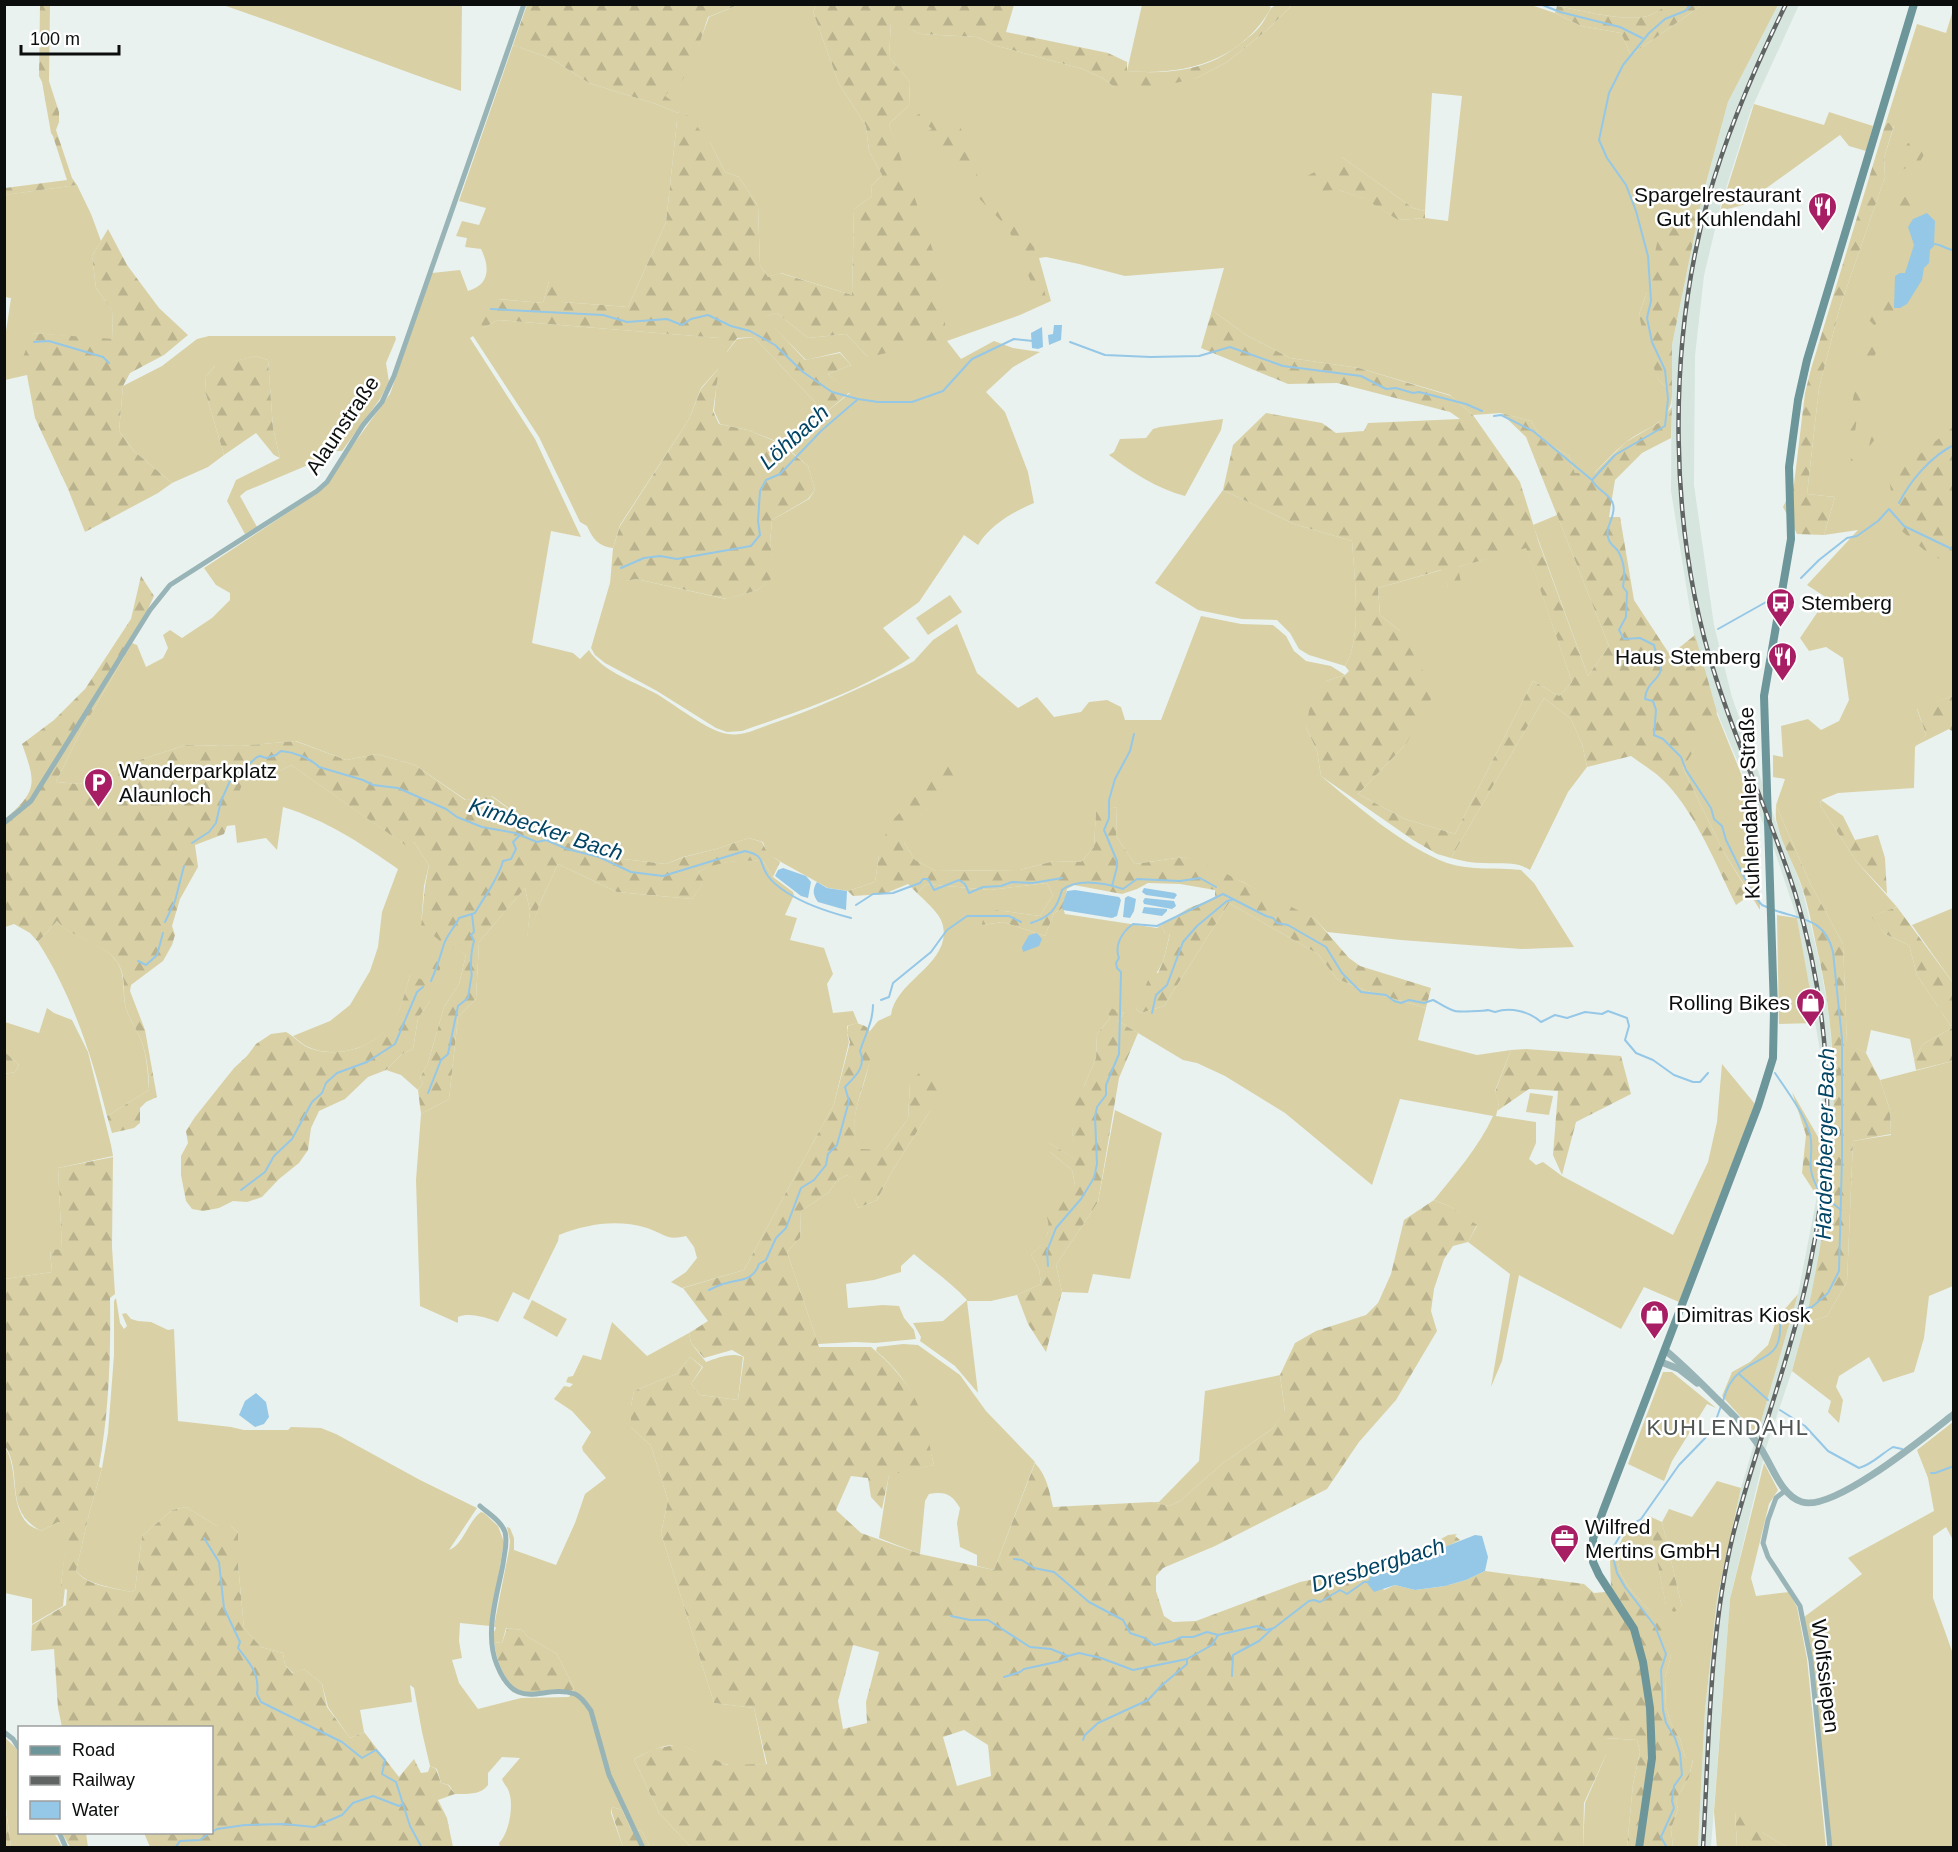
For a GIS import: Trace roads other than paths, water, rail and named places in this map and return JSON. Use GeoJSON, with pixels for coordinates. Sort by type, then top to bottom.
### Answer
{"type":"FeatureCollection","features":[{"type":"Feature","properties":{"kind":"main road","name":"Kuhlendahler Straße"},"geometry":{"type":"LineString","coordinates":[[1639,1848],[1652,1758],[1650,1708],[1643,1662],[1634,1629],[1593,1562],[1593,1539],[1770,1070],[1774,1039],[1764,696],[1791,539],[1789,473],[1798,400],[1914,4]]}},
{"type":"Feature","properties":{"kind":"street","name":"Alaunstraße"},"geometry":{"type":"LineString","coordinates":[[4,823],[31,801],[164,591],[327,482],[363,424],[382,402],[394,376],[525,4]]}},
{"type":"Feature","properties":{"kind":"street"},"geometry":{"type":"LineString","coordinates":[[1665,1350],[1700,1380],[1735,1416],[1759,1446],[1786,1490],[1795,1499],[1804,1503],[1814,1504],[1826,1500],[1895,1460],[1953,1414]]}},
{"type":"Feature","properties":{"kind":"street"},"geometry":{"type":"LineString","coordinates":[[1661,1362],[1679,1369],[1711,1393]]}},
{"type":"Feature","properties":{"kind":"street","name":"Wolfssiepen"},"geometry":{"type":"LineString","coordinates":[[1786,1490],[1776,1498],[1762,1543],[1768,1557],[1800,1606],[1811,1661],[1830,1848]]}},
{"type":"Feature","properties":{"kind":"street"},"geometry":{"type":"LineString","coordinates":[[480,1506],[501,1524],[507,1541],[492,1629],[493,1654],[497,1666],[506,1681],[524,1695],[576,1694],[585,1702],[591,1711],[609,1775],[643,1848]]}},
{"type":"Feature","properties":{"kind":"street"},"geometry":{"type":"LineString","coordinates":[[4,1732],[18,1747]]}},
{"type":"Feature","properties":{"kind":"street"},"geometry":{"type":"LineString","coordinates":[[59,1834],[66,1848]]}},
{"type":"Feature","properties":{"kind":"water"},"geometry":{"type":"Polygon","coordinates":[[[1927,213],[1935,221],[1934,246],[1930,250],[1929,263],[1924,268],[1922,280],[1907,304],[1894,308],[1895,276],[1905,273],[1914,245],[1908,227],[1913,219],[1927,213]]]}},
{"type":"Feature","properties":{"kind":"water"},"geometry":{"type":"Polygon","coordinates":[[[1054,325],[1062,325],[1061,340],[1049,345],[1048,335],[1053,334],[1054,325]]]}},
{"type":"Feature","properties":{"kind":"water"},"geometry":{"type":"Polygon","coordinates":[[[1042,327],[1043,347],[1032,348],[1031,333],[1042,327]]]}},
{"type":"Feature","properties":{"kind":"water"},"geometry":{"type":"Polygon","coordinates":[[[783,868],[806,876],[811,882],[808,898],[801,896],[775,876],[778,870],[783,868]]]}},
{"type":"Feature","properties":{"kind":"water"},"geometry":{"type":"Polygon","coordinates":[[[817,882],[827,888],[847,891],[846,910],[818,902],[814,892],[817,882]]]}},
{"type":"Feature","properties":{"kind":"water"},"geometry":{"type":"Polygon","coordinates":[[[1144,888],[1177,895],[1174,899],[1146,895],[1142,892],[1144,888]]]}},
{"type":"Feature","properties":{"kind":"water"},"geometry":{"type":"Polygon","coordinates":[[[1075,890],[1119,897],[1121,900],[1117,916],[1112,918],[1063,910],[1062,906],[1067,891],[1075,890]]]}},
{"type":"Feature","properties":{"kind":"water"},"geometry":{"type":"Polygon","coordinates":[[[1128,896],[1136,899],[1130,918],[1123,917],[1125,898],[1128,896]]]}},
{"type":"Feature","properties":{"kind":"water"},"geometry":{"type":"Polygon","coordinates":[[[1145,898],[1174,901],[1176,906],[1172,909],[1144,904],[1145,898]]]}},
{"type":"Feature","properties":{"kind":"water"},"geometry":{"type":"Polygon","coordinates":[[[1144,907],[1167,909],[1167,911],[1162,916],[1142,913],[1144,907]]]}},
{"type":"Feature","properties":{"kind":"water"},"geometry":{"type":"Polygon","coordinates":[[[1037,933],[1042,939],[1039,946],[1023,952],[1022,947],[1029,935],[1037,933]]]}},
{"type":"Feature","properties":{"kind":"water"},"geometry":{"type":"Polygon","coordinates":[[[256,1393],[266,1402],[269,1417],[264,1424],[255,1427],[239,1415],[245,1401],[256,1393]]]}},
{"type":"Feature","properties":{"kind":"water"},"geometry":{"type":"Polygon","coordinates":[[[1475,1535],[1482,1536],[1488,1557],[1485,1571],[1466,1580],[1445,1586],[1415,1590],[1395,1585],[1374,1592],[1367,1583],[1371,1576],[1402,1569],[1432,1552],[1475,1535]]]}},
{"type":"Feature","properties":{"kind":"waterway"},"geometry":{"type":"LineString","coordinates":[[1540,4],[1560,12],[1620,27],[1642,38]]}},
{"type":"Feature","properties":{"kind":"waterway","name":"Hardenberger Bach"},"geometry":{"type":"LineString","coordinates":[[1692,4],[1685,11],[1665,19],[1649,33],[1623,65],[1609,93],[1599,140],[1607,158],[1626,185],[1636,211],[1648,256],[1651,301],[1647,318],[1652,342],[1665,370],[1668,399],[1665,426],[1615,455],[1592,480],[1609,497],[1614,508],[1608,536],[1622,560],[1623,587],[1627,592],[1626,617],[1619,630],[1624,639],[1640,638],[1654,645],[1660,664],[1660,673],[1650,685],[1645,699],[1653,701],[1656,710],[1654,735],[1663,739],[1681,757],[1686,770],[1711,808],[1714,819],[1722,826],[1726,840],[1753,895],[1762,905],[1769,908]]}},
{"type":"Feature","properties":{"kind":"waterway"},"geometry":{"type":"LineString","coordinates":[[1934,244],[1954,250]]}},
{"type":"Feature","properties":{"kind":"waterway"},"geometry":{"type":"LineString","coordinates":[[491,309],[603,315],[627,322],[667,319],[682,325],[691,319],[708,315],[731,326],[750,331],[775,345],[803,372],[832,392],[878,402],[912,402],[943,391],[972,359],[1014,339],[1033,341]]}},
{"type":"Feature","properties":{"kind":"waterway"},"geometry":{"type":"LineString","coordinates":[[34,342],[49,341],[103,357],[109,363]]}},
{"type":"Feature","properties":{"kind":"waterway"},"geometry":{"type":"LineString","coordinates":[[1070,342],[1105,355],[1151,357],[1199,356],[1230,347],[1283,366],[1361,376],[1386,389],[1396,388],[1413,393],[1419,392],[1466,404],[1482,411]]}},
{"type":"Feature","properties":{"kind":"waterway","name":"Löhbach"},"geometry":{"type":"LineString","coordinates":[[621,568],[644,558],[660,556],[677,559],[751,546],[760,535],[758,521],[760,491],[766,480],[780,474],[822,430],[857,400]]}},
{"type":"Feature","properties":{"kind":"waterway"},"geometry":{"type":"LineString","coordinates":[[1494,416],[1501,415],[1533,431],[1592,480]]}},
{"type":"Feature","properties":{"kind":"waterway"},"geometry":{"type":"LineString","coordinates":[[1899,503],[1922,470],[1954,445]]}},
{"type":"Feature","properties":{"kind":"waterway"},"geometry":{"type":"LineString","coordinates":[[1801,578],[1847,538],[1857,536],[1878,521],[1889,509],[1904,526],[1954,550]]}},
{"type":"Feature","properties":{"kind":"waterway"},"geometry":{"type":"LineString","coordinates":[[1718,629],[1775,597]]}},
{"type":"Feature","properties":{"kind":"waterway"},"geometry":{"type":"LineString","coordinates":[[1112,886],[1117,861],[1104,830],[1109,818],[1109,800],[1115,779],[1130,751],[1134,734]]}},
{"type":"Feature","properties":{"kind":"waterway","name":"Kimbecker Bach"},"geometry":{"type":"LineString","coordinates":[[192,843],[209,832],[216,823],[221,801],[230,781],[257,757],[266,758],[281,751],[302,756],[319,767],[373,785],[398,788],[482,827],[515,833],[537,842],[546,840],[567,849],[599,857],[631,872],[663,876],[745,851],[752,853],[759,858],[765,871],[776,885],[786,892],[817,908],[851,918]]}},
{"type":"Feature","properties":{"kind":"waterway"},"geometry":{"type":"LineString","coordinates":[[431,981],[447,937],[459,918],[475,913],[495,881],[503,861],[511,859],[516,849],[513,842],[520,835]]}},
{"type":"Feature","properties":{"kind":"waterway"},"geometry":{"type":"LineString","coordinates":[[165,922],[175,901],[184,866]]}},
{"type":"Feature","properties":{"kind":"waterway","name":"Kimbecker Bach"},"geometry":{"type":"LineString","coordinates":[[856,905],[873,894],[893,893],[920,883],[923,879],[928,879],[934,890],[959,880],[965,884],[969,893],[983,887],[1001,886],[1012,882],[1033,883],[1062,878]]}},
{"type":"Feature","properties":{"kind":"waterway","name":"Kimbecker Bach"},"geometry":{"type":"LineString","coordinates":[[1031,923],[1048,915],[1058,902],[1062,890],[1076,884],[1100,884],[1123,889],[1137,879],[1180,881],[1200,878],[1216,887]]}},
{"type":"Feature","properties":{"kind":"waterway","name":"Kimbecker Bach"},"geometry":{"type":"LineString","coordinates":[[1048,1266],[1047,1251],[1056,1228],[1081,1199],[1094,1178],[1097,1164],[1095,1117],[1097,1107],[1106,1095],[1106,1085],[1119,1054],[1121,972],[1116,963],[1119,958],[1120,939],[1133,924],[1157,926],[1223,894],[1273,918],[1277,923],[1288,925],[1326,947],[1342,973],[1361,992],[1386,995],[1401,1003],[1409,1000],[1424,1003],[1433,1000],[1457,1011],[1519,1011],[1541,1022],[1555,1015],[1567,1018],[1585,1012],[1602,1014],[1608,1011],[1627,1018],[1629,1026],[1625,1040],[1636,1053],[1653,1060],[1674,1075],[1693,1082],[1700,1082],[1708,1073]]}},
{"type":"Feature","properties":{"kind":"waterway"},"geometry":{"type":"LineString","coordinates":[[1152,1013],[1156,995],[1167,985],[1183,942],[1197,926],[1227,901],[1232,900]]}},
{"type":"Feature","properties":{"kind":"waterway","name":"Hardenberger Bach"},"geometry":{"type":"LineString","coordinates":[[1723,1401],[1736,1376],[1774,1350],[1778,1344],[1780,1323],[1788,1314],[1812,1307],[1828,1293],[1839,1271],[1842,1039],[1833,952],[1824,932],[1818,926],[1774,910]]}},
{"type":"Feature","properties":{"kind":"waterway"},"geometry":{"type":"LineString","coordinates":[[428,1093],[441,1060],[448,1054],[458,1006],[468,998],[474,941],[471,935],[474,932],[472,914]]}},
{"type":"Feature","properties":{"kind":"waterway"},"geometry":{"type":"LineString","coordinates":[[881,1000],[889,997],[893,983],[931,952],[947,930],[967,916],[1009,916],[1021,922]]}},
{"type":"Feature","properties":{"kind":"waterway"},"geometry":{"type":"LineString","coordinates":[[138,961],[146,965],[157,955],[163,933]]}},
{"type":"Feature","properties":{"kind":"waterway"},"geometry":{"type":"LineString","coordinates":[[241,1190],[265,1172],[274,1156],[292,1139],[312,1102],[322,1093],[326,1083],[337,1073],[367,1062],[395,1044],[417,992],[423,987]]}},
{"type":"Feature","properties":{"kind":"waterway"},"geometry":{"type":"LineString","coordinates":[[709,1290],[722,1284],[747,1278],[754,1273],[759,1264],[766,1260],[776,1238],[786,1228],[801,1188],[814,1180],[826,1165],[828,1154],[837,1145],[849,1101],[845,1087],[861,1066],[860,1051],[870,1023],[873,1005]]}},
{"type":"Feature","properties":{"kind":"waterway"},"geometry":{"type":"LineString","coordinates":[[1775,1073],[1795,1102],[1810,1134],[1812,1173],[1818,1189]]}},
{"type":"Feature","properties":{"kind":"waterway"},"geometry":{"type":"LineString","coordinates":[[1830,1201],[1841,1210]]}},
{"type":"Feature","properties":{"kind":"waterway"},"geometry":{"type":"LineString","coordinates":[[1739,1374],[1768,1400]]}},
{"type":"Feature","properties":{"kind":"waterway","name":"Hardenberger Bach"},"geometry":{"type":"LineString","coordinates":[[1667,1848],[1661,1837],[1674,1808],[1672,1801],[1674,1786],[1682,1775],[1680,1753],[1675,1738],[1666,1723],[1663,1710],[1661,1670],[1666,1654],[1655,1626],[1617,1573],[1613,1557],[1614,1546],[1624,1529],[1641,1519],[1679,1465],[1712,1431],[1721,1406]]}},
{"type":"Feature","properties":{"kind":"waterway"},"geometry":{"type":"LineString","coordinates":[[1780,1410],[1805,1426],[1828,1451],[1859,1468],[1893,1447],[1902,1449]]}},
{"type":"Feature","properties":{"kind":"waterway"},"geometry":{"type":"LineString","coordinates":[[1931,1473],[1954,1466]]}},
{"type":"Feature","properties":{"kind":"waterway"},"geometry":{"type":"LineString","coordinates":[[204,1538],[219,1562],[224,1608],[240,1642],[238,1648],[250,1664],[257,1680],[257,1694],[261,1702],[342,1742],[362,1758],[376,1750],[385,1760],[382,1774],[396,1782],[410,1826],[422,1848]]}},
{"type":"Feature","properties":{"kind":"waterway"},"geometry":{"type":"LineString","coordinates":[[1014,1559],[1022,1560],[1034,1568],[1054,1572],[1089,1602],[1123,1620],[1130,1633],[1145,1638],[1154,1645],[1207,1632],[1218,1635]]}},
{"type":"Feature","properties":{"kind":"waterway","name":"Dresbergbach"},"geometry":{"type":"LineString","coordinates":[[951,1616],[970,1620],[988,1620],[1030,1647],[1051,1649],[1068,1656],[1079,1653],[1101,1658],[1133,1670],[1187,1659],[1212,1645],[1218,1635],[1257,1626],[1266,1630],[1274,1628],[1309,1601],[1320,1602],[1340,1590],[1347,1594],[1364,1582],[1370,1582]]}},
{"type":"Feature","properties":{"kind":"waterway"},"geometry":{"type":"LineString","coordinates":[[1232,1676],[1233,1655],[1259,1641],[1272,1629]]}},
{"type":"Feature","properties":{"kind":"waterway"},"geometry":{"type":"LineString","coordinates":[[1004,1677],[1024,1669],[1061,1661],[1068,1656]]}},
{"type":"Feature","properties":{"kind":"waterway"},"geometry":{"type":"LineString","coordinates":[[1083,1740],[1085,1735],[1098,1723],[1148,1700],[1187,1664],[1187,1659]]}},
{"type":"Feature","properties":{"kind":"waterway"},"geometry":{"type":"LineString","coordinates":[[213,1831],[245,1825],[284,1824],[314,1827],[342,1815],[353,1803],[373,1796],[399,1806],[403,1804]]}},
{"type":"Feature","properties":{"kind":"waterway"},"geometry":{"type":"LineString","coordinates":[[175,1848],[180,1841],[200,1840],[208,1834]]}},
{"type":"Feature","properties":{"kind":"railway"},"geometry":{"type":"LineString","coordinates":[[1703,1848],[1711,1690],[1725,1572],[1741,1504],[1789,1350],[1805,1288],[1820,1208],[1827,1128],[1824,1039],[1810,951],[1795,893],[1725,705],[1700,621],[1689,562],[1682,501],[1679,439],[1680,377],[1685,316],[1708,199],[1742,100],[1786,4]]}},
{"type":"Feature","properties":{"kind":"place","name":"Spargelrestaurant Gut Kuhlendahl"},"geometry":{"type":"Point","coordinates":[1822,232]}},
{"type":"Feature","properties":{"kind":"place","name":"Stemberg"},"geometry":{"type":"Point","coordinates":[1780,628]}},
{"type":"Feature","properties":{"kind":"place","name":"Haus Stemberg"},"geometry":{"type":"Point","coordinates":[1782,682]}},
{"type":"Feature","properties":{"kind":"place","name":"Wanderparkplatz Alaunloch"},"geometry":{"type":"Point","coordinates":[98,808]}},
{"type":"Feature","properties":{"kind":"place","name":"Rolling Bikes"},"geometry":{"type":"Point","coordinates":[1811,1028]}},
{"type":"Feature","properties":{"kind":"place","name":"Dimitras Kiosk"},"geometry":{"type":"Point","coordinates":[1655,1340]}},
{"type":"Feature","properties":{"kind":"place","name":"Wilfred Mertins GmbH"},"geometry":{"type":"Point","coordinates":[1564,1564]}},
{"type":"Feature","properties":{"kind":"district","name":"KUHLENDAHL"},"geometry":{"type":"Point","coordinates":[1728,1427]}}]}
